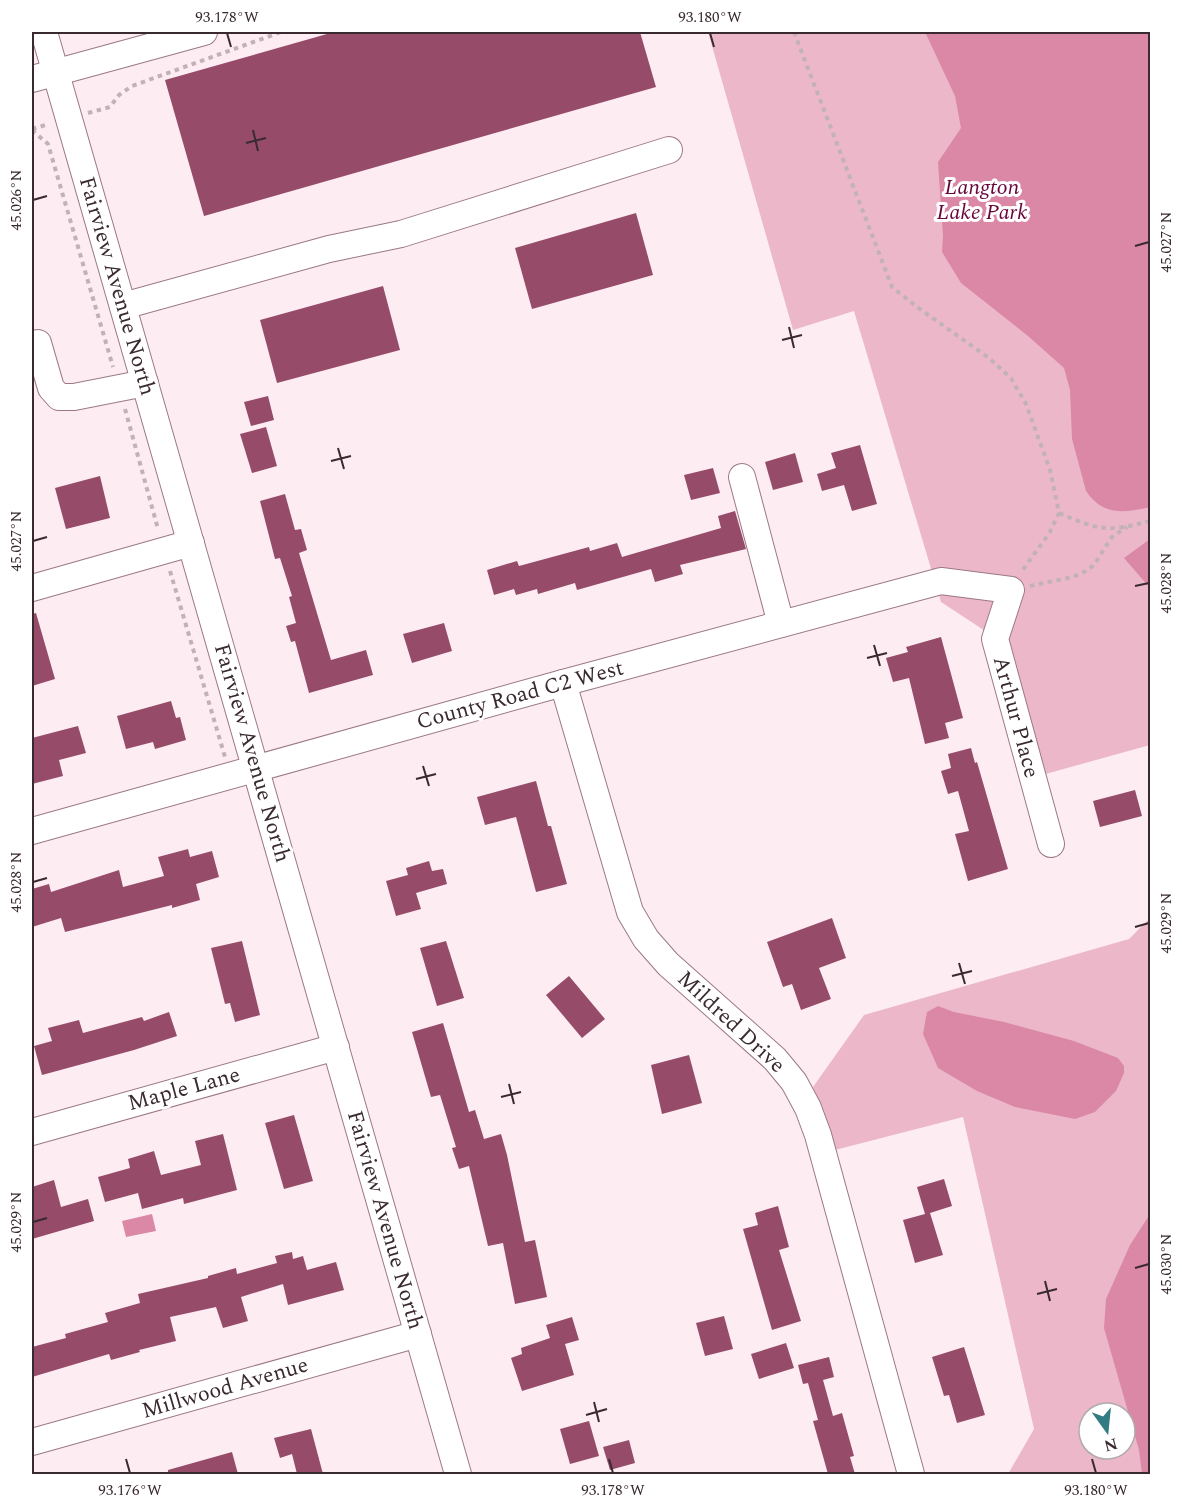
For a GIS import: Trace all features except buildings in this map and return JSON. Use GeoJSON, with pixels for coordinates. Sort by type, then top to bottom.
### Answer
{"type":"FeatureCollection","features":[{"type":"Feature","properties":{"kind":"street","name":"Fairview Avenue North"},"geometry":{"type":"LineString","coordinates":[[44,32],[44,75],[123,306],[458,1474]]}},
{"type":"Feature","properties":{"kind":"street"},"geometry":{"type":"LineString","coordinates":[[44,75],[204,32]]}},
{"type":"Feature","properties":{"kind":"street"},"geometry":{"type":"LineString","coordinates":[[123,306],[329,249],[401,234],[669,150]]}},
{"type":"Feature","properties":{"kind":"street"},"geometry":{"type":"LineString","coordinates":[[38,343],[51,388],[59,397],[74,397],[145,383]]}},
{"type":"Feature","properties":{"kind":"street"},"geometry":{"type":"LineString","coordinates":[[742,477],[781,624]]}},
{"type":"Feature","properties":{"kind":"street"},"geometry":{"type":"LineString","coordinates":[[32,588],[191,543]]}},
{"type":"Feature","properties":{"kind":"street","name":"County Road C2 West"},"geometry":{"type":"LineString","coordinates":[[32,831],[563,683],[941,581],[1011,590]]}},
{"type":"Feature","properties":{"kind":"street","name":"Arthur Place"},"geometry":{"type":"LineString","coordinates":[[1011,590],[995,639],[1051,844]]}},
{"type":"Feature","properties":{"kind":"street","name":"Mildred Drive"},"geometry":{"type":"LineString","coordinates":[[563,683],[630,912],[646,939],[690,985],[775,1059],[794,1082],[808,1108],[818,1135],[911,1474]]}},
{"type":"Feature","properties":{"kind":"street","name":"Maple Lane"},"geometry":{"type":"LineString","coordinates":[[32,1132],[336,1047]]}},
{"type":"Feature","properties":{"kind":"street","name":"Millwood Avenue"},"geometry":{"type":"LineString","coordinates":[[32,1442],[418,1334]]}},
{"type":"Feature","properties":{"kind":"path"},"geometry":{"type":"LineString","coordinates":[[110,107],[119,95],[132,86],[281,32]]}},
{"type":"Feature","properties":{"kind":"path"},"geometry":{"type":"LineString","coordinates":[[794,32],[892,287],[916,307],[989,358],[1011,378],[1026,404],[1037,431],[1050,470],[1059,513],[1050,532],[1011,590]]}},
{"type":"Feature","properties":{"kind":"path"},"geometry":{"type":"LineString","coordinates":[[32,130],[48,144],[231,776]]}},
{"type":"Feature","properties":{"kind":"path"},"geometry":{"type":"LineString","coordinates":[[1059,513],[1106,530],[1150,521]]}},
{"type":"Feature","properties":{"kind":"path"},"geometry":{"type":"LineString","coordinates":[[1011,590],[1073,577],[1086,571],[1094,564],[1112,537],[1127,527]]}},
{"type":"Feature","properties":{"kind":"green space","name":"Langton Lake Park"},"geometry":{"type":"Polygon","coordinates":[[[708,32],[1150,32],[1150,745],[1042,775],[1008,646],[941,602],[854,311],[793,330],[708,32]]]}},
{"type":"Feature","properties":{"kind":"green space"},"geometry":{"type":"Polygon","coordinates":[[[1150,918],[1150,1474],[1008,1474],[1034,1429],[963,1117],[835,1150],[813,1087],[864,1015],[1129,939],[1150,918]]]}},
{"type":"Feature","properties":{"kind":"shaded area"},"geometry":{"type":"Polygon","coordinates":[[[925,32],[1150,32],[1150,507],[1131,511],[1107,509],[1086,491],[1072,439],[1070,390],[1064,368],[961,283],[942,252],[938,162],[961,128],[955,96],[925,32]]]}},
{"type":"Feature","properties":{"kind":"shaded area"},"geometry":{"type":"Polygon","coordinates":[[[1150,539],[1150,588],[1124,558],[1150,539]]]}},
{"type":"Feature","properties":{"kind":"shaded area"},"geometry":{"type":"Polygon","coordinates":[[[938,1006],[954,1012],[1004,1022],[1074,1041],[1118,1058],[1124,1066],[1124,1073],[1116,1091],[1095,1112],[1075,1119],[1015,1107],[977,1091],[938,1068],[923,1034],[927,1012],[938,1006]]]}},
{"type":"Feature","properties":{"kind":"shaded area"},"geometry":{"type":"Polygon","coordinates":[[[152,1214],[156,1231],[126,1237],[122,1221],[152,1214]]]}},
{"type":"Feature","properties":{"kind":"shaded area"},"geometry":{"type":"Polygon","coordinates":[[[1150,1214],[1150,1474],[1142,1474],[1137,1443],[1137,1401],[1125,1401],[1104,1328],[1106,1299],[1130,1245],[1150,1214]]]}}]}
